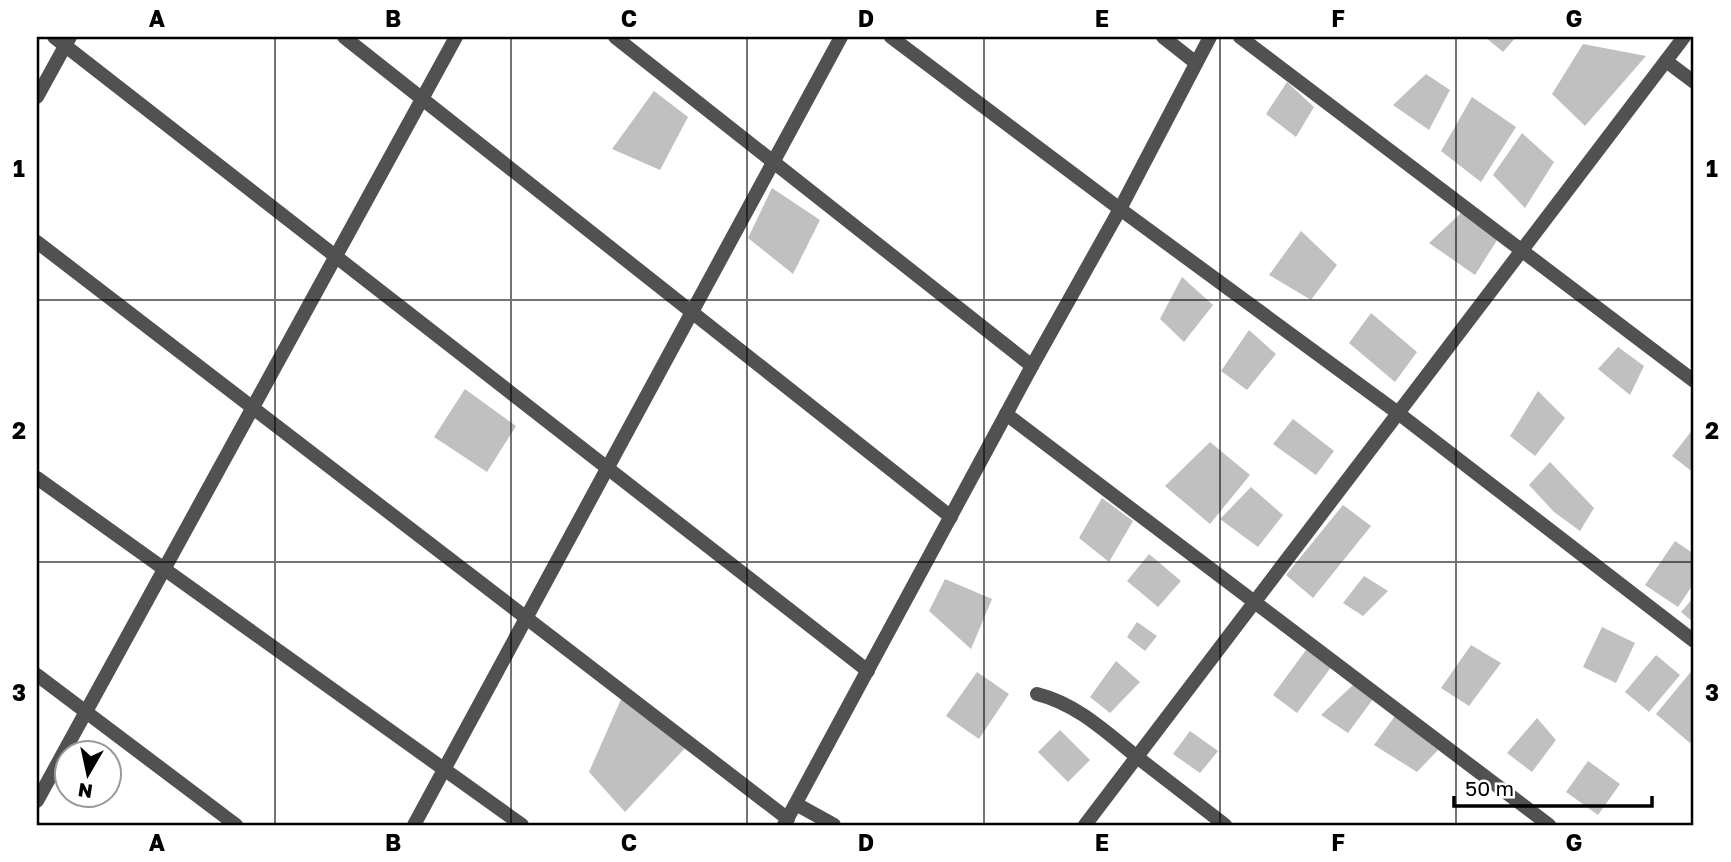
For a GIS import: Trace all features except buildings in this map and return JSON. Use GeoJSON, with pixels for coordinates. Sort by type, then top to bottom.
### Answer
{"type":"FeatureCollection","features":[{"type":"Feature","properties":{"kind":"street"},"geometry":{"type":"LineString","coordinates":[[344,37],[951,517]]}},
{"type":"Feature","properties":{"kind":"street"},"geometry":{"type":"LineString","coordinates":[[37,801],[456,37]]}},
{"type":"Feature","properties":{"kind":"street"},"geometry":{"type":"LineString","coordinates":[[615,37],[1032,366]]}},
{"type":"Feature","properties":{"kind":"street"},"geometry":{"type":"LineString","coordinates":[[414,825],[841,37]]}},
{"type":"Feature","properties":{"kind":"street"},"geometry":{"type":"LineString","coordinates":[[891,37],[1398,413],[1694,641]]}},
{"type":"Feature","properties":{"kind":"street"},"geometry":{"type":"LineString","coordinates":[[1163,37],[1196,63]]}},
{"type":"Feature","properties":{"kind":"street"},"geometry":{"type":"LineString","coordinates":[[37,242],[526,618],[786,822],[1032,366],[1120,209],[1210,37]]}},
{"type":"Feature","properties":{"kind":"street"},"geometry":{"type":"LineString","coordinates":[[1240,37],[1694,381]]}},
{"type":"Feature","properties":{"kind":"street"},"geometry":{"type":"LineString","coordinates":[[1085,825],[1684,37]]}},
{"type":"Feature","properties":{"kind":"street"},"geometry":{"type":"LineString","coordinates":[[37,97],[63,40],[336,257],[868,671]]}},
{"type":"Feature","properties":{"kind":"street"},"geometry":{"type":"LineString","coordinates":[[1666,61],[1694,82]]}},
{"type":"Feature","properties":{"kind":"street"},"geometry":{"type":"LineString","coordinates":[[1006,414],[1549,825]]}},
{"type":"Feature","properties":{"kind":"street"},"geometry":{"type":"LineString","coordinates":[[37,478],[522,825]]}},
{"type":"Feature","properties":{"kind":"street"},"geometry":{"type":"LineString","coordinates":[[37,675],[236,825]]}},
{"type":"Feature","properties":{"kind":"street"},"geometry":{"type":"LineString","coordinates":[[1037,694],[1055,699],[1083,714],[1225,825]]}},
{"type":"Feature","properties":{"kind":"street"},"geometry":{"type":"LineString","coordinates":[[796,804],[834,825]]}}]}
